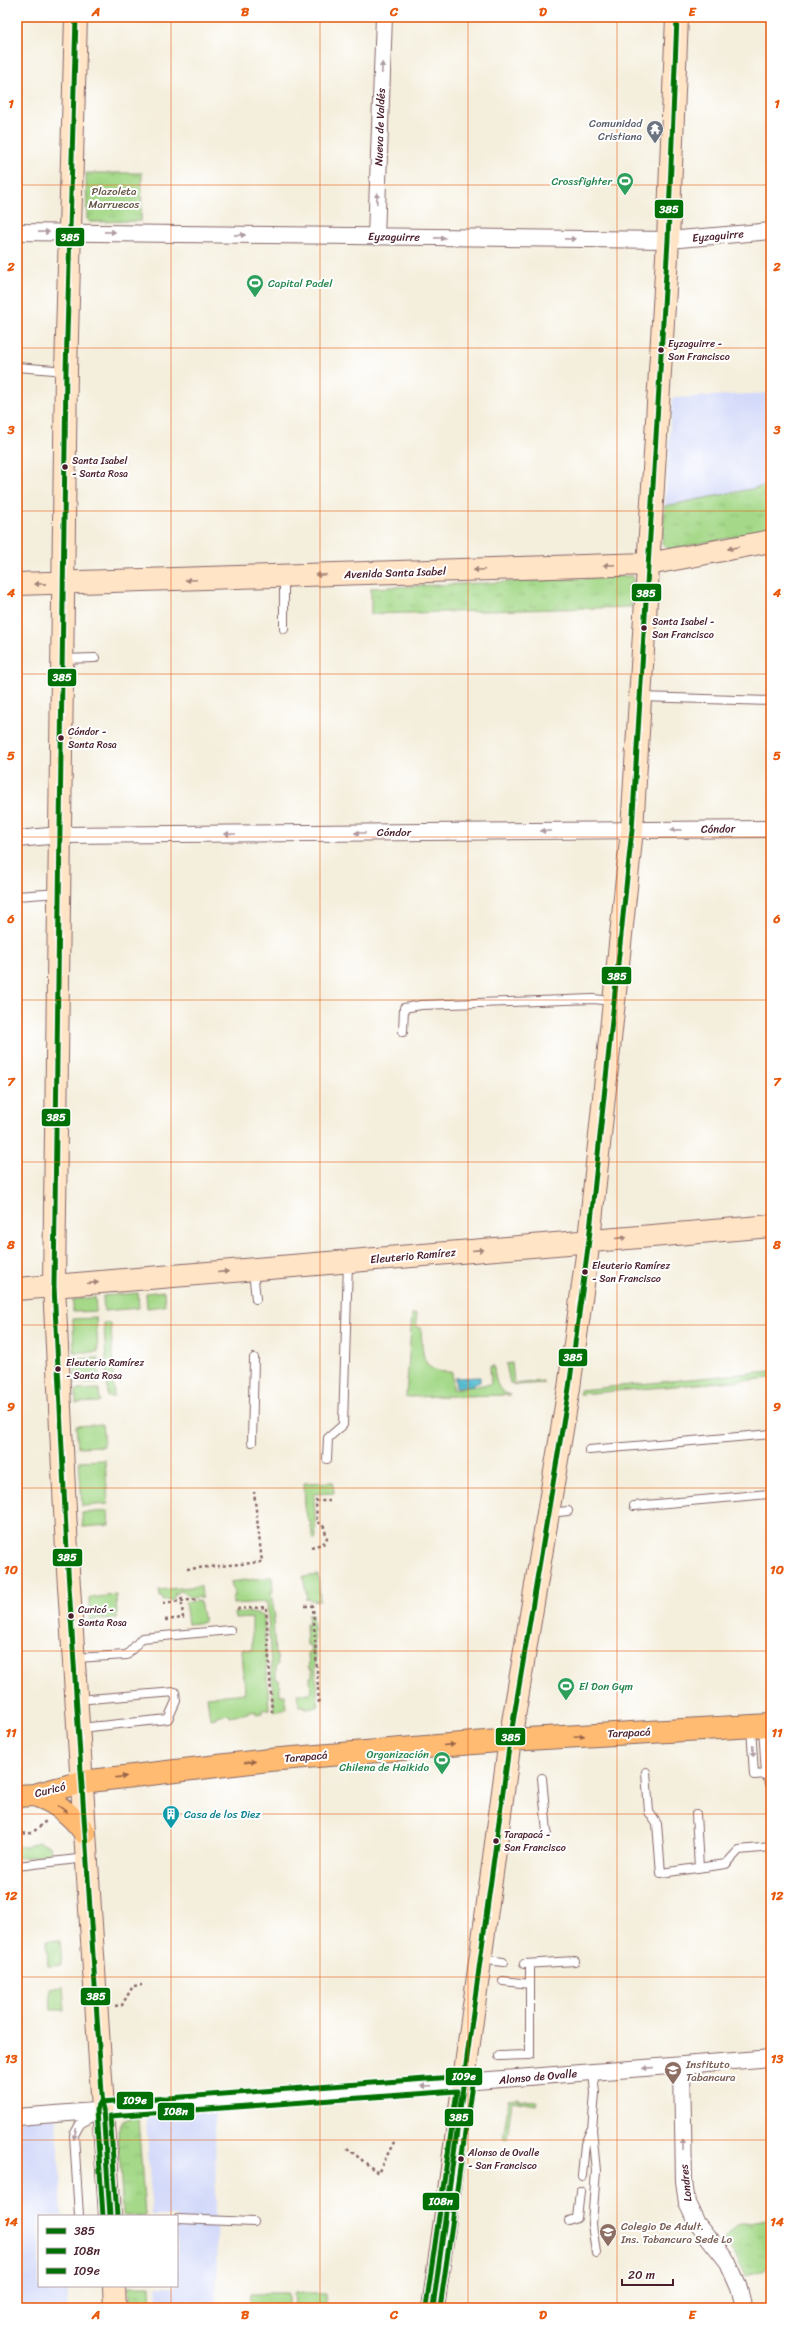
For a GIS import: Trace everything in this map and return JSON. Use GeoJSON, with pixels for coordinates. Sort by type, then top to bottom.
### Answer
{"type":"FeatureCollection","features":[{"type":"Feature","properties":{"kind":"main road"},"geometry":{"type":"LineString","coordinates":[[76,17],[66,371],[54,1286],[59,1412],[86,1858],[110,2215]]}},
{"type":"Feature","properties":{"kind":"main road"},"geometry":{"type":"LineString","coordinates":[[433,2308],[465,2083],[480,1959],[510,1740],[558,1512],[589,1240],[632,830],[668,240],[677,17]]}},
{"type":"Feature","properties":{"kind":"main road","name":"Avenida Santa Isabel"},"geometry":{"type":"LineString","coordinates":[[17,584],[63,584],[648,564],[771,541]]}},
{"type":"Feature","properties":{"kind":"main road","name":"Eleuterio Ramírez"},"geometry":{"type":"LineString","coordinates":[[17,1289],[348,1262],[589,1240],[771,1226]]}},
{"type":"Feature","properties":{"kind":"main road","name":"Tarapacá"},"geometry":{"type":"LineString","coordinates":[[82,1782],[269,1760],[510,1740],[762,1726]]}},
{"type":"Feature","properties":{"kind":"main road","name":"Curicó"},"geometry":{"type":"LineString","coordinates":[[25,1795],[82,1782]]}},
{"type":"Feature","properties":{"kind":"main road"},"geometry":{"type":"LineString","coordinates":[[25,1795],[47,1799],[62,1808],[85,1833]]}},
{"type":"Feature","properties":{"kind":"main road"},"geometry":{"type":"LineString","coordinates":[[114,2287],[115,2308]]}},
{"type":"Feature","properties":{"kind":"street","name":"Nueva de Valdés"},"geometry":{"type":"LineString","coordinates":[[376,237],[384,17]]}},
{"type":"Feature","properties":{"kind":"street","name":"Eyzaguirre"},"geometry":{"type":"LineString","coordinates":[[17,232],[668,240],[771,231]]}},
{"type":"Feature","properties":{"kind":"street","name":"Cóndor"},"geometry":{"type":"LineString","coordinates":[[17,839],[60,835],[771,829]]}},
{"type":"Feature","properties":{"kind":"street","name":"Alonso de Ovalle"},"geometry":{"type":"LineString","coordinates":[[17,2118],[771,2058]]}},
{"type":"Feature","properties":{"kind":"street","name":"Londres"},"geometry":{"type":"LineString","coordinates":[[682,2066],[684,2182],[687,2203],[696,2222],[718,2248],[734,2274],[744,2308]]}},
{"type":"Feature","properties":{"kind":"lane"},"geometry":{"type":"LineString","coordinates":[[17,367],[66,371]]}},
{"type":"Feature","properties":{"kind":"lane"},"geometry":{"type":"LineString","coordinates":[[284,576],[284,629]]}},
{"type":"Feature","properties":{"kind":"lane"},"geometry":{"type":"LineString","coordinates":[[62,659],[95,658]]}},
{"type":"Feature","properties":{"kind":"lane"},"geometry":{"type":"LineString","coordinates":[[641,696],[771,701]]}},
{"type":"Feature","properties":{"kind":"lane"},"geometry":{"type":"LineString","coordinates":[[17,896],[60,892]]}},
{"type":"Feature","properties":{"kind":"lane"},"geometry":{"type":"LineString","coordinates":[[403,1032],[404,1008],[421,1005],[593,999],[614,1001]]}},
{"type":"Feature","properties":{"kind":"lane"},"geometry":{"type":"LineString","coordinates":[[328,1459],[328,1438],[343,1425],[348,1262]]}},
{"type":"Feature","properties":{"kind":"lane"},"geometry":{"type":"LineString","coordinates":[[253,1270],[256,1299]]}},
{"type":"Feature","properties":{"kind":"lane"},"geometry":{"type":"LineString","coordinates":[[252,1442],[254,1358]]}},
{"type":"Feature","properties":{"kind":"lane"},"geometry":{"type":"LineString","coordinates":[[589,1450],[771,1434]]}},
{"type":"Feature","properties":{"kind":"lane"},"geometry":{"type":"LineString","coordinates":[[634,1506],[768,1494]]}},
{"type":"Feature","properties":{"kind":"lane"},"geometry":{"type":"LineString","coordinates":[[74,1658],[127,1655],[142,1638],[230,1630]]}},
{"type":"Feature","properties":{"kind":"lane"},"geometry":{"type":"LineString","coordinates":[[77,1700],[175,1692],[176,1701],[168,1719],[79,1728]]}},
{"type":"Feature","properties":{"kind":"lane"},"geometry":{"type":"LineString","coordinates":[[762,1726],[754,1775],[766,1774]]}},
{"type":"Feature","properties":{"kind":"lane"},"geometry":{"type":"LineString","coordinates":[[762,1726],[766,1774],[771,1786]]}},
{"type":"Feature","properties":{"kind":"lane"},"geometry":{"type":"LineString","coordinates":[[646,1772],[649,1812],[657,1824],[661,1873],[726,1864],[739,1850],[771,1847]]}},
{"type":"Feature","properties":{"kind":"lane"},"geometry":{"type":"LineString","coordinates":[[542,1778],[546,1832]]}},
{"type":"Feature","properties":{"kind":"lane"},"geometry":{"type":"LineString","coordinates":[[696,1814],[699,1868]]}},
{"type":"Feature","properties":{"kind":"lane"},"geometry":{"type":"LineString","coordinates":[[17,1866],[86,1858]]}},
{"type":"Feature","properties":{"kind":"lane"},"geometry":{"type":"LineString","coordinates":[[480,1959],[503,1962]]}},
{"type":"Feature","properties":{"kind":"lane"},"geometry":{"type":"LineString","coordinates":[[499,2056],[530,2055],[530,1984],[527,1964],[575,1961]]}},
{"type":"Feature","properties":{"kind":"lane"},"geometry":{"type":"LineString","coordinates":[[503,1980],[530,1984]]}},
{"type":"Feature","properties":{"kind":"lane"},"geometry":{"type":"LineString","coordinates":[[593,2073],[595,2093],[592,2130],[596,2171],[592,2224],[596,2253]]}},
{"type":"Feature","properties":{"kind":"lane"},"geometry":{"type":"LineString","coordinates":[[78,2215],[74,2135],[80,2124],[103,2110]]}},
{"type":"Feature","properties":{"kind":"lane"},"geometry":{"type":"LineString","coordinates":[[582,2176],[585,2144],[592,2130]]}},
{"type":"Feature","properties":{"kind":"lane"},"geometry":{"type":"LineString","coordinates":[[569,2221],[577,2218],[580,2191]]}},
{"type":"Feature","properties":{"kind":"lane"},"geometry":{"type":"LineString","coordinates":[[178,2219],[254,2222]]}},
{"type":"Feature","properties":{"kind":"path"},"geometry":{"type":"LineString","coordinates":[[187,1569],[262,1562],[254,1492]]}},
{"type":"Feature","properties":{"kind":"path"},"geometry":{"type":"LineString","coordinates":[[311,1547],[323,1544],[327,1538],[324,1527],[317,1522],[316,1501],[330,1501]]}},
{"type":"Feature","properties":{"kind":"path"},"geometry":{"type":"LineString","coordinates":[[165,1620],[183,1618],[181,1594]]}},
{"type":"Feature","properties":{"kind":"path"},"geometry":{"type":"LineString","coordinates":[[163,1603],[199,1599]]}},
{"type":"Feature","properties":{"kind":"path"},"geometry":{"type":"LineString","coordinates":[[305,1606],[313,1606],[320,1704]]}},
{"type":"Feature","properties":{"kind":"path"},"geometry":{"type":"LineString","coordinates":[[237,1609],[266,1607],[272,1712]]}},
{"type":"Feature","properties":{"kind":"path"},"geometry":{"type":"LineString","coordinates":[[17,1834],[32,1833],[62,1808]]}},
{"type":"Feature","properties":{"kind":"path"},"geometry":{"type":"LineString","coordinates":[[96,2007],[122,2005],[133,1986],[142,1985]]}},
{"type":"Feature","properties":{"kind":"path"},"geometry":{"type":"LineString","coordinates":[[17,2022],[21,2021]]}},
{"type":"Feature","properties":{"kind":"path"},"geometry":{"type":"LineString","coordinates":[[347,2148],[378,2173],[395,2140]]}},
{"type":"Feature","properties":{"kind":"shaded area"},"geometry":{"type":"Polygon","coordinates":[[[771,393],[771,485],[665,506],[672,398],[771,393]]]}},
{"type":"Feature","properties":{"kind":"shaded area"},"geometry":{"type":"Polygon","coordinates":[[[215,2110],[217,2308],[158,2308],[157,2287],[178,2287],[178,2215],[152,2215],[146,2116],[215,2110]]]}},
{"type":"Feature","properties":{"kind":"shaded area"},"geometry":{"type":"Polygon","coordinates":[[[57,2117],[62,2215],[38,2215],[38,2287],[66,2287],[68,2308],[17,2308],[17,2121],[57,2117]]]}},
{"type":"Feature","properties":{"kind":"green space","name":"Plazoleta Marruecos"},"geometry":{"type":"Polygon","coordinates":[[[86,173],[142,173],[141,221],[90,222],[87,219],[86,173]]]}},
{"type":"Feature","properties":{"kind":"green space"},"geometry":{"type":"Polygon","coordinates":[[[771,485],[771,530],[671,549],[662,543],[665,506],[771,485]]]}},
{"type":"Feature","properties":{"kind":"green space"},"geometry":{"type":"Polygon","coordinates":[[[633,576],[632,607],[371,614],[371,588],[633,576]]]}},
{"type":"Feature","properties":{"kind":"green space"},"geometry":{"type":"Polygon","coordinates":[[[164,1291],[165,1306],[147,1308],[146,1293],[164,1291]]]}},
{"type":"Feature","properties":{"kind":"green space"},"geometry":{"type":"Polygon","coordinates":[[[138,1293],[139,1308],[104,1311],[103,1296],[138,1293]]]}},
{"type":"Feature","properties":{"kind":"green space"},"geometry":{"type":"Polygon","coordinates":[[[95,1297],[96,1311],[73,1312],[73,1300],[95,1297]]]}},
{"type":"Feature","properties":{"kind":"green space"},"geometry":{"type":"Polygon","coordinates":[[[412,1314],[416,1314],[417,1328],[421,1328],[425,1360],[428,1365],[434,1369],[441,1372],[452,1372],[453,1389],[491,1384],[490,1366],[494,1366],[497,1384],[505,1393],[510,1395],[406,1397],[412,1314]]]}},
{"type":"Feature","properties":{"kind":"green space"},"geometry":{"type":"Polygon","coordinates":[[[96,1318],[98,1352],[74,1352],[73,1319],[96,1318]]]}},
{"type":"Feature","properties":{"kind":"green space"},"geometry":{"type":"Polygon","coordinates":[[[104,1323],[111,1323],[114,1397],[108,1397],[104,1323]]]}},
{"type":"Feature","properties":{"kind":"green space"},"geometry":{"type":"Polygon","coordinates":[[[98,1358],[99,1382],[75,1383],[74,1359],[98,1358]]]}},
{"type":"Feature","properties":{"kind":"green space"},"geometry":{"type":"Polygon","coordinates":[[[512,1363],[514,1384],[543,1381],[543,1383],[517,1385],[510,1383],[506,1364],[512,1363]]]}},
{"type":"Feature","properties":{"kind":"green space"},"geometry":{"type":"Polygon","coordinates":[[[771,1371],[771,1378],[579,1394],[580,1390],[771,1371]]]}},
{"type":"Feature","properties":{"kind":"green space"},"geometry":{"type":"Polygon","coordinates":[[[99,1389],[100,1402],[76,1403],[76,1390],[99,1389]]]}},
{"type":"Feature","properties":{"kind":"green space"},"geometry":{"type":"Polygon","coordinates":[[[102,1424],[104,1446],[78,1447],[76,1426],[102,1424]]]}},
{"type":"Feature","properties":{"kind":"green space"},"geometry":{"type":"Polygon","coordinates":[[[105,1460],[108,1504],[82,1506],[79,1461],[105,1460]]]}},
{"type":"Feature","properties":{"kind":"green space"},"geometry":{"type":"Polygon","coordinates":[[[333,1482],[334,1493],[314,1494],[316,1539],[313,1539],[310,1521],[308,1521],[305,1507],[304,1483],[333,1482]]]}},
{"type":"Feature","properties":{"kind":"green space"},"geometry":{"type":"Polygon","coordinates":[[[108,1511],[109,1525],[83,1527],[82,1513],[108,1511]]]}},
{"type":"Feature","properties":{"kind":"green space"},"geometry":{"type":"Polygon","coordinates":[[[318,1575],[320,1601],[305,1599],[307,1598],[303,1577],[318,1575]]]}},
{"type":"Feature","properties":{"kind":"green space"},"geometry":{"type":"Polygon","coordinates":[[[272,1577],[273,1593],[271,1593],[275,1618],[273,1618],[275,1655],[277,1655],[278,1665],[276,1666],[276,1679],[279,1680],[280,1695],[285,1695],[286,1708],[274,1712],[267,1602],[233,1604],[233,1597],[235,1596],[231,1582],[272,1577]]]}},
{"type":"Feature","properties":{"kind":"green space"},"geometry":{"type":"Polygon","coordinates":[[[201,1586],[202,1597],[189,1598],[188,1595],[181,1591],[175,1594],[173,1600],[163,1601],[162,1597],[160,1597],[159,1590],[201,1586]]]}},
{"type":"Feature","properties":{"kind":"green space"},"geometry":{"type":"Polygon","coordinates":[[[116,1595],[117,1619],[90,1620],[89,1598],[116,1595]]]}},
{"type":"Feature","properties":{"kind":"green space"},"geometry":{"type":"Polygon","coordinates":[[[200,1601],[204,1622],[188,1624],[185,1602],[200,1601]]]}},
{"type":"Feature","properties":{"kind":"green space"},"geometry":{"type":"Polygon","coordinates":[[[246,1612],[264,1615],[269,1709],[262,1710],[262,1713],[256,1714],[256,1711],[230,1717],[229,1714],[216,1716],[216,1718],[210,1719],[207,1697],[245,1693],[242,1649],[252,1650],[252,1618],[235,1619],[234,1613],[246,1612]]]}},
{"type":"Feature","properties":{"kind":"green space"},"geometry":{"type":"Polygon","coordinates":[[[308,1615],[312,1615],[318,1704],[317,1707],[305,1708],[305,1706],[299,1706],[298,1694],[311,1693],[310,1677],[312,1677],[312,1669],[309,1669],[308,1652],[311,1652],[310,1645],[307,1645],[306,1623],[309,1623],[308,1615]]]}},
{"type":"Feature","properties":{"kind":"green space"},"geometry":{"type":"Polygon","coordinates":[[[38,1842],[50,1845],[51,1852],[47,1855],[17,1858],[17,1846],[26,1847],[38,1842]]]}},
{"type":"Feature","properties":{"kind":"green space"},"geometry":{"type":"Polygon","coordinates":[[[60,1940],[62,1965],[48,1966],[47,1941],[60,1940]]]}},
{"type":"Feature","properties":{"kind":"green space"},"geometry":{"type":"Polygon","coordinates":[[[63,1987],[65,2010],[51,2010],[50,1988],[63,1987]]]}},
{"type":"Feature","properties":{"kind":"green space"},"geometry":{"type":"Polygon","coordinates":[[[519,2098],[519,2100],[537,2101],[536,2105],[512,2101],[507,2139],[503,2138],[509,2099],[519,2098]]]}},
{"type":"Feature","properties":{"kind":"green space"},"geometry":{"type":"Polygon","coordinates":[[[132,2117],[138,2117],[145,2215],[123,2215],[118,2131],[123,2121],[132,2117]]]}},
{"type":"Feature","properties":{"kind":"green space"},"geometry":{"type":"Polygon","coordinates":[[[767,2220],[772,2237],[772,2251],[769,2264],[762,2271],[746,2276],[724,2239],[737,2225],[767,2220]]]}},
{"type":"Feature","properties":{"kind":"green space"},"geometry":{"type":"Polygon","coordinates":[[[129,2287],[150,2287],[151,2308],[131,2308],[129,2287]]]}},
{"type":"Feature","properties":{"kind":"green space"},"geometry":{"type":"Polygon","coordinates":[[[251,2293],[288,2293],[288,2308],[250,2308],[251,2293]]]}},
{"type":"Feature","properties":{"kind":"green space"},"geometry":{"type":"Polygon","coordinates":[[[294,2293],[326,2293],[326,2308],[295,2308],[294,2293]]]}},
{"type":"Feature","properties":{"kind":"water"},"geometry":{"type":"Polygon","coordinates":[[[480,1377],[480,1382],[474,1383],[474,1386],[456,1387],[455,1378],[480,1377]]]}},
{"type":"Feature","properties":{"kind":"transit line","name":"385"},"geometry":{"type":"LineString","coordinates":[[76,17],[66,371],[54,1286],[68,1571],[110,2215]]}},
{"type":"Feature","properties":{"kind":"transit line","name":"385"},"geometry":{"type":"LineString","coordinates":[[433,2308],[510,1740],[569,1388],[589,1240],[632,830],[668,240],[677,17]]}},
{"type":"Feature","properties":{"kind":"transit line","name":"I09e"},"geometry":{"type":"LineString","coordinates":[[103,2215],[96,2110],[100,2103],[467,2076],[471,2079],[472,2084],[440,2308]]}},
{"type":"Feature","properties":{"kind":"transit line","name":"I08n"},"geometry":{"type":"LineString","coordinates":[[117,2215],[110,2116],[457,2091],[426,2307]]}},
{"type":"Feature","properties":{"kind":"place","name":"Comunidad Cristiana"},"geometry":{"type":"Point","coordinates":[655,144]}},
{"type":"Feature","properties":{"kind":"place","name":"Crossfighter"},"geometry":{"type":"Point","coordinates":[625,196]}},
{"type":"Feature","properties":{"kind":"place","name":"Capital Padel"},"geometry":{"type":"Point","coordinates":[255,298]}},
{"type":"Feature","properties":{"kind":"place","name":"Eyzaguirre - San Francisco"},"geometry":{"type":"Point","coordinates":[661,350]}},
{"type":"Feature","properties":{"kind":"place","name":"Santa Isabel - Santa Rosa"},"geometry":{"type":"Point","coordinates":[65,467]}},
{"type":"Feature","properties":{"kind":"place","name":"Santa Isabel - San Francisco"},"geometry":{"type":"Point","coordinates":[644,628]}},
{"type":"Feature","properties":{"kind":"place","name":"Cóndor - Santa Rosa"},"geometry":{"type":"Point","coordinates":[61,738]}},
{"type":"Feature","properties":{"kind":"place","name":"Eleuterio Ramírez - San Francisco"},"geometry":{"type":"Point","coordinates":[585,1272]}},
{"type":"Feature","properties":{"kind":"place","name":"Eleuterio Ramírez - Santa Rosa"},"geometry":{"type":"Point","coordinates":[58,1369]}},
{"type":"Feature","properties":{"kind":"place","name":"Curicó - Santa Rosa"},"geometry":{"type":"Point","coordinates":[71,1616]}},
{"type":"Feature","properties":{"kind":"place","name":"El Don Gym"},"geometry":{"type":"Point","coordinates":[566,1701]}},
{"type":"Feature","properties":{"kind":"place","name":"Organización Chilena de Haikido"},"geometry":{"type":"Point","coordinates":[442,1775]}},
{"type":"Feature","properties":{"kind":"place","name":"Casa de los Diez"},"geometry":{"type":"Point","coordinates":[171,1829]}},
{"type":"Feature","properties":{"kind":"place","name":"Tarapacá - San Francisco"},"geometry":{"type":"Point","coordinates":[496,1841]}},
{"type":"Feature","properties":{"kind":"place","name":"Instituto Tabancura"},"geometry":{"type":"Point","coordinates":[673,2085]}},
{"type":"Feature","properties":{"kind":"place","name":"Alonso de Ovalle - San Francisco"},"geometry":{"type":"Point","coordinates":[461,2159]}},
{"type":"Feature","properties":{"kind":"place","name":"Colegio De Adult. Ins. Tabancura Sede Lo"},"geometry":{"type":"Point","coordinates":[608,2247]}}]}
